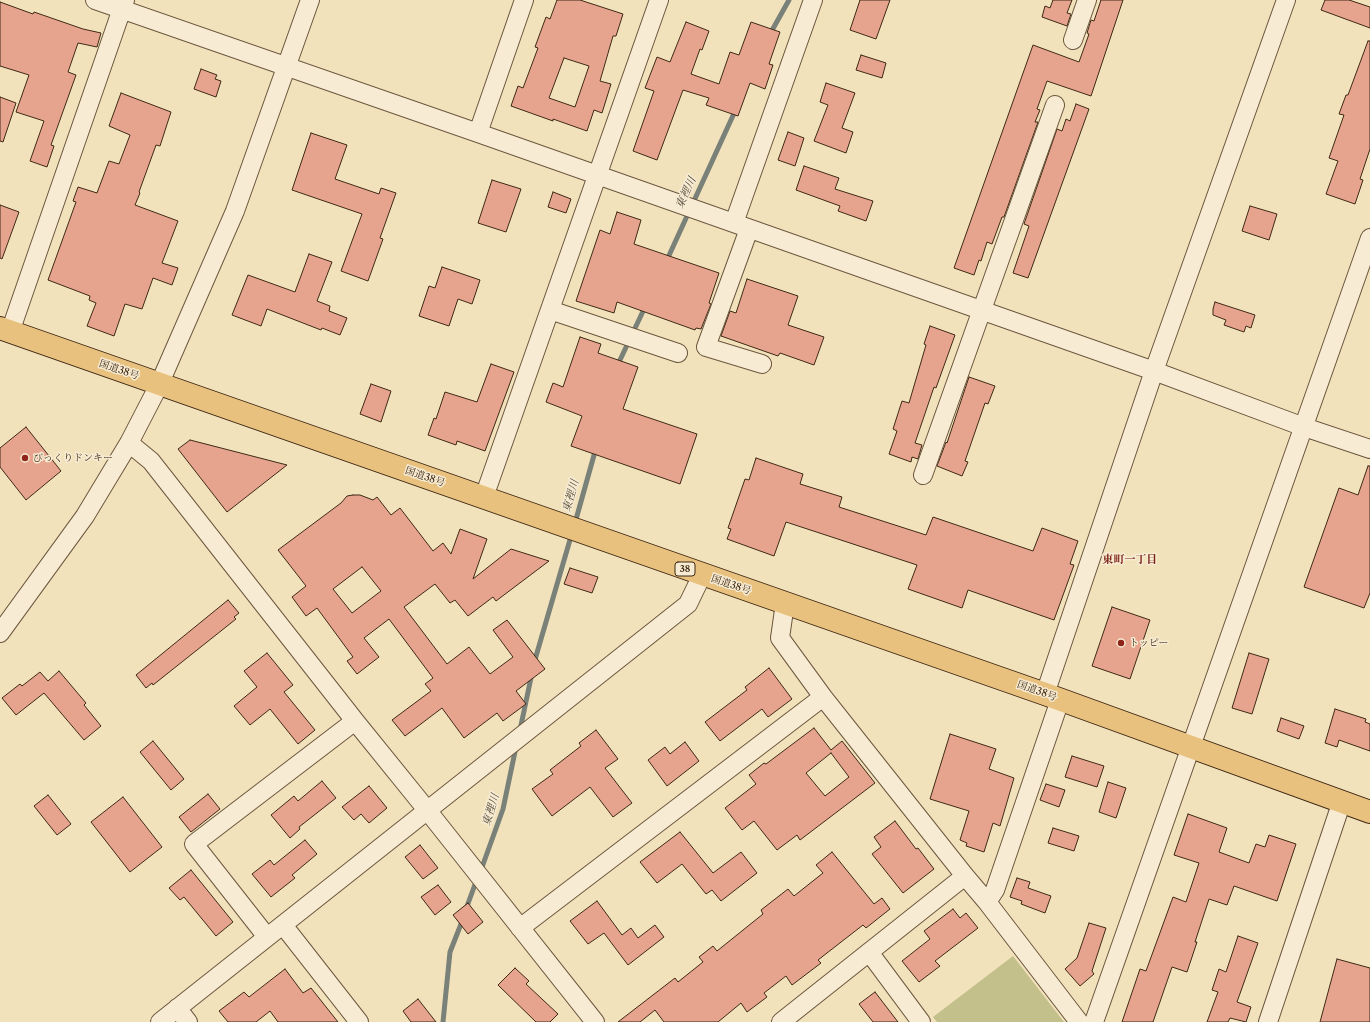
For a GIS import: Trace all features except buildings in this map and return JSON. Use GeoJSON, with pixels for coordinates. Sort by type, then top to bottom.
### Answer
{"type":"FeatureCollection","features":[{"type":"Feature","properties":{"kind":"highway","name":"国道38号"},"geometry":{"type":"LineString","coordinates":[[5,330],[1053,697],[1370,812]]}},
{"type":"Feature","properties":{"kind":"street"},"geometry":{"type":"LineString","coordinates":[[95,0],[124,5],[286,67],[981,310],[1154,371],[1304,427],[1370,449]]}},
{"type":"Feature","properties":{"kind":"street"},"geometry":{"type":"LineString","coordinates":[[0,634],[85,516],[129,443],[160,385],[235,211],[310,0]]}},
{"type":"Feature","properties":{"kind":"street"},"geometry":{"type":"LineString","coordinates":[[478,133],[524,0]]}},
{"type":"Feature","properties":{"kind":"street"},"geometry":{"type":"LineString","coordinates":[[484,497],[659,0]]}},
{"type":"Feature","properties":{"kind":"street"},"geometry":{"type":"LineString","coordinates":[[762,364],[706,347],[741,226],[813,0]]}},
{"type":"Feature","properties":{"kind":"street"},"geometry":{"type":"LineString","coordinates":[[1073,40],[1087,0]]}},
{"type":"Feature","properties":{"kind":"street"},"geometry":{"type":"LineString","coordinates":[[987,902],[995,890],[1154,371],[1286,0]]}},
{"type":"Feature","properties":{"kind":"street"},"geometry":{"type":"LineString","coordinates":[[5,330],[124,5]]}},
{"type":"Feature","properties":{"kind":"street"},"geometry":{"type":"LineString","coordinates":[[923,475],[1055,105]]}},
{"type":"Feature","properties":{"kind":"street"},"geometry":{"type":"LineString","coordinates":[[1094,1022],[1370,238]]}},
{"type":"Feature","properties":{"kind":"street"},"geometry":{"type":"LineString","coordinates":[[550,310],[678,353]]}},
{"type":"Feature","properties":{"kind":"street"},"geometry":{"type":"LineString","coordinates":[[129,443],[151,461],[355,721],[595,1022]]}},
{"type":"Feature","properties":{"kind":"street"},"geometry":{"type":"LineString","coordinates":[[160,1022],[182,1015],[267,937],[688,604],[702,575]]}},
{"type":"Feature","properties":{"kind":"street"},"geometry":{"type":"LineString","coordinates":[[785,603],[780,638],[823,697],[987,902],[1080,1022]]}},
{"type":"Feature","properties":{"kind":"street"},"geometry":{"type":"LineString","coordinates":[[520,928],[823,697]]}},
{"type":"Feature","properties":{"kind":"street"},"geometry":{"type":"LineString","coordinates":[[267,937],[194,844],[355,721]]}},
{"type":"Feature","properties":{"kind":"street"},"geometry":{"type":"LineString","coordinates":[[1268,1022],[1342,801]]}},
{"type":"Feature","properties":{"kind":"street"},"geometry":{"type":"LineString","coordinates":[[781,1022],[965,876]]}},
{"type":"Feature","properties":{"kind":"street"},"geometry":{"type":"LineString","coordinates":[[283,925],[360,1022]]}},
{"type":"Feature","properties":{"kind":"street"},"geometry":{"type":"LineString","coordinates":[[869,952],[921,1022]]}},
{"type":"Feature","properties":{"kind":"shaded area"},"geometry":{"type":"Polygon","coordinates":[[[1013,956],[1064,1022],[937,1022],[933,1017],[1013,956]]]}},
{"type":"Feature","properties":{"kind":"waterway","name":"東裡川"},"geometry":{"type":"LineString","coordinates":[[770,34],[789,0]]}},
{"type":"Feature","properties":{"kind":"waterway","name":"東裡川"},"geometry":{"type":"LineString","coordinates":[[666,262],[736,109]]}},
{"type":"Feature","properties":{"kind":"waterway","name":"東裡川"},"geometry":{"type":"LineString","coordinates":[[618,367],[645,307]]}},
{"type":"Feature","properties":{"kind":"waterway","name":"東裡川"},"geometry":{"type":"LineString","coordinates":[[575,523],[596,448]]}},
{"type":"Feature","properties":{"kind":"waterway","name":"東裡川"},"geometry":{"type":"LineString","coordinates":[[534,663],[572,533]]}},
{"type":"Feature","properties":{"kind":"waterway","name":"東裡川"},"geometry":{"type":"LineString","coordinates":[[520,730],[532,673]]}},
{"type":"Feature","properties":{"kind":"waterway","name":"東裡川"},"geometry":{"type":"LineString","coordinates":[[481,870],[503,809],[516,747]]}},
{"type":"Feature","properties":{"kind":"waterway","name":"東裡川"},"geometry":{"type":"LineString","coordinates":[[466,909],[477,879]]}},
{"type":"Feature","properties":{"kind":"waterway","name":"東裡川"},"geometry":{"type":"LineString","coordinates":[[443,1022],[450,952],[463,919]]}},
{"type":"Feature","properties":{"kind":"place","name":"びっくりドンキー"},"geometry":{"type":"Point","coordinates":[25,458]}},
{"type":"Feature","properties":{"kind":"place","name":"トッピー"},"geometry":{"type":"Point","coordinates":[1121,643]}},
{"type":"Feature","properties":{"kind":"district","name":"東町一丁目"},"geometry":{"type":"Point","coordinates":[1130,560]}}]}
